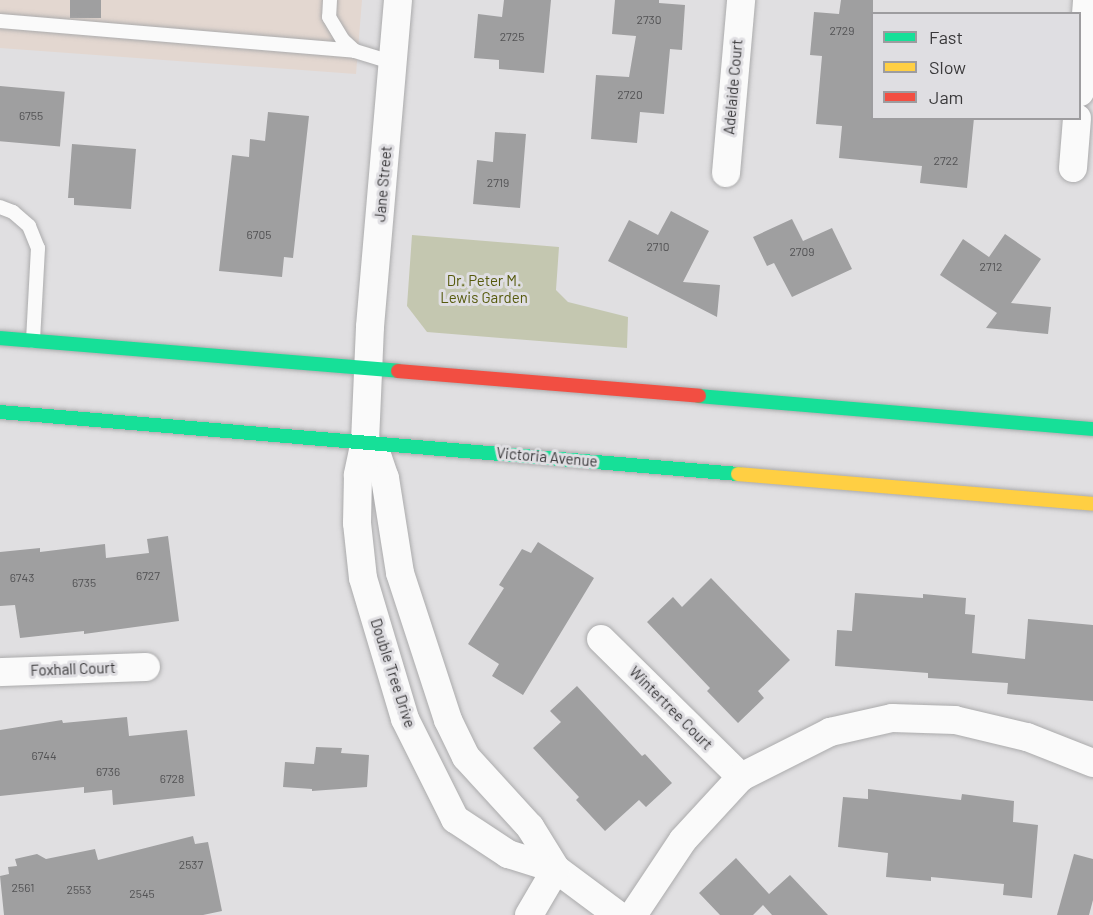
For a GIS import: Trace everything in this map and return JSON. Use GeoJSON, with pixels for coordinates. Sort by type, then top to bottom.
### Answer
{"type":"FeatureCollection","features":[{"type":"Feature","properties":{"kind":"main road"},"geometry":{"type":"LineString","coordinates":[[0,338],[1093,429]]}},
{"type":"Feature","properties":{"kind":"main road","name":"Victoria Avenue"},"geometry":{"type":"LineString","coordinates":[[0,412],[1093,504]]}},
{"type":"Feature","properties":{"kind":"street","name":"Jane Street"},"geometry":{"type":"LineString","coordinates":[[368,369],[398,0]]}},
{"type":"Feature","properties":{"kind":"street","name":"Adelaide Court"},"geometry":{"type":"LineString","coordinates":[[726,174],[741,0]]}},
{"type":"Feature","properties":{"kind":"street"},"geometry":{"type":"LineString","coordinates":[[1081,79],[1087,0]]}},
{"type":"Feature","properties":{"kind":"street"},"geometry":{"type":"LineString","coordinates":[[1073,168],[1077,120]]}},
{"type":"Feature","properties":{"kind":"street","name":"Double Tree Drive"},"geometry":{"type":"LineString","coordinates":[[368,369],[365,441],[358,475],[357,523],[363,578],[405,719],[455,819],[508,854],[556,868]]}},
{"type":"Feature","properties":{"kind":"street","name":"Double Tree Drive"},"geometry":{"type":"LineString","coordinates":[[365,441],[378,458],[386,478],[400,573],[448,720],[466,757],[530,827],[556,868],[618,915]]}},
{"type":"Feature","properties":{"kind":"street","name":"Wintertree Court"},"geometry":{"type":"LineString","coordinates":[[601,639],[741,777]]}},
{"type":"Feature","properties":{"kind":"street","name":"Foxhall Court"},"geometry":{"type":"LineString","coordinates":[[0,672],[146,667]]}},
{"type":"Feature","properties":{"kind":"street"},"geometry":{"type":"LineString","coordinates":[[633,915],[683,840],[741,777],[830,732],[892,718],[955,720],[1027,737],[1093,763]]}},
{"type":"Feature","properties":{"kind":"street"},"geometry":{"type":"LineString","coordinates":[[529,915],[556,868]]}},
{"type":"Feature","properties":{"kind":"lane"},"geometry":{"type":"LineString","coordinates":[[330,0],[329,16],[343,40],[355,51]]}},
{"type":"Feature","properties":{"kind":"lane"},"geometry":{"type":"LineString","coordinates":[[0,21],[355,51],[394,63]]}},
{"type":"Feature","properties":{"kind":"lane"},"geometry":{"type":"LineString","coordinates":[[0,207],[13,212],[29,226],[38,248],[33,341]]}},
{"type":"Feature","properties":{"kind":"shaded area"},"geometry":{"type":"Polygon","coordinates":[[[0,0],[362,0],[356,74],[0,48],[0,0]]]}},
{"type":"Feature","properties":{"kind":"green space","name":"Dr. Peter M. Lewis Garden"},"geometry":{"type":"Polygon","coordinates":[[[412,235],[559,247],[556,290],[568,302],[628,317],[627,348],[427,332],[407,306],[412,235]]]}},
{"type":"Feature","properties":{"kind":"building"},"geometry":{"type":"Polygon","coordinates":[[[70,0],[101,0],[101,18],[70,18],[70,0]]]}},
{"type":"Feature","properties":{"kind":"building"},"geometry":{"type":"Polygon","coordinates":[[[504,0],[551,0],[544,73],[499,69],[499,60],[474,58],[478,14],[502,17],[504,0]]]}},
{"type":"Feature","properties":{"kind":"building"},"geometry":{"type":"Polygon","coordinates":[[[615,0],[659,0],[659,3],[685,5],[682,50],[670,49],[664,114],[640,112],[637,143],[591,139],[596,75],[629,77],[636,36],[612,34],[615,0]]]}},
{"type":"Feature","properties":{"kind":"building"},"geometry":{"type":"Polygon","coordinates":[[[841,0],[873,0],[871,120],[974,120],[967,188],[920,183],[922,166],[839,158],[842,126],[816,124],[822,56],[810,55],[814,12],[839,14],[841,0]]]}},
{"type":"Feature","properties":{"kind":"building"},"geometry":{"type":"Polygon","coordinates":[[[0,86],[65,92],[60,146],[0,141],[0,86]]]}},
{"type":"Feature","properties":{"kind":"building"},"geometry":{"type":"Polygon","coordinates":[[[268,112],[309,116],[293,258],[284,257],[282,277],[219,271],[232,155],[249,157],[250,139],[265,141],[268,112]]]}},
{"type":"Feature","properties":{"kind":"building"},"geometry":{"type":"Polygon","coordinates":[[[495,132],[526,134],[520,208],[473,204],[477,160],[493,162],[495,132]]]}},
{"type":"Feature","properties":{"kind":"building"},"geometry":{"type":"Polygon","coordinates":[[[72,144],[136,149],[131,209],[74,205],[74,198],[68,198],[72,144]]]}},
{"type":"Feature","properties":{"kind":"building"},"geometry":{"type":"Polygon","coordinates":[[[671,211],[709,231],[683,282],[720,285],[717,317],[608,261],[629,220],[658,235],[671,211]]]}},
{"type":"Feature","properties":{"kind":"building"},"geometry":{"type":"Polygon","coordinates":[[[792,219],[803,241],[832,228],[852,269],[792,297],[774,263],[767,266],[753,237],[792,219]]]}},
{"type":"Feature","properties":{"kind":"building"},"geometry":{"type":"Polygon","coordinates":[[[1005,234],[1041,259],[1011,303],[1051,307],[1048,334],[986,328],[997,313],[940,275],[963,239],[989,257],[1005,234]]]}},
{"type":"Feature","properties":{"kind":"building"},"geometry":{"type":"Polygon","coordinates":[[[168,536],[179,621],[84,634],[84,631],[20,638],[15,605],[0,606],[0,552],[40,548],[40,552],[105,544],[106,558],[149,553],[147,539],[168,536]]]}},
{"type":"Feature","properties":{"kind":"building"},"geometry":{"type":"Polygon","coordinates":[[[538,542],[594,578],[523,695],[492,676],[499,664],[468,644],[504,588],[499,585],[522,549],[531,553],[538,542]]]}},
{"type":"Feature","properties":{"kind":"building"},"geometry":{"type":"Polygon","coordinates":[[[711,578],[790,660],[758,691],[764,698],[738,723],[707,691],[710,688],[647,622],[673,597],[682,607],[711,578]]]}},
{"type":"Feature","properties":{"kind":"building"},"geometry":{"type":"Polygon","coordinates":[[[855,593],[923,598],[923,594],[966,598],[965,614],[975,615],[972,653],[1025,659],[1028,619],[1093,625],[1093,701],[1007,694],[1008,683],[928,678],[928,673],[835,666],[837,630],[852,631],[855,593]]]}},
{"type":"Feature","properties":{"kind":"building"},"geometry":{"type":"Polygon","coordinates":[[[577,686],[642,756],[645,754],[672,783],[646,807],[639,800],[605,831],[576,800],[579,797],[533,748],[561,722],[550,711],[577,686]]]}},
{"type":"Feature","properties":{"kind":"building"},"geometry":{"type":"Polygon","coordinates":[[[127,717],[129,736],[187,730],[195,796],[113,805],[112,790],[84,793],[84,787],[0,796],[0,730],[62,720],[63,723],[127,717]]]}},
{"type":"Feature","properties":{"kind":"building"},"geometry":{"type":"Polygon","coordinates":[[[316,747],[342,748],[341,753],[369,755],[367,787],[312,791],[312,789],[283,787],[285,762],[314,764],[316,747]]]}},
{"type":"Feature","properties":{"kind":"building"},"geometry":{"type":"Polygon","coordinates":[[[868,789],[961,800],[962,794],[1014,801],[1013,822],[1038,825],[1032,898],[1003,895],[1004,884],[931,877],[931,881],[886,877],[888,853],[838,847],[843,797],[868,799],[868,789]]]}},
{"type":"Feature","properties":{"kind":"building"},"geometry":{"type":"Polygon","coordinates":[[[193,836],[195,844],[208,842],[222,911],[203,915],[4,915],[0,876],[9,874],[8,867],[17,866],[15,859],[37,854],[46,859],[95,849],[98,860],[193,836]]]}},
{"type":"Feature","properties":{"kind":"building"},"geometry":{"type":"Polygon","coordinates":[[[1074,854],[1093,859],[1093,900],[1089,915],[1057,915],[1074,854]]]}},
{"type":"Feature","properties":{"kind":"building"},"geometry":{"type":"Polygon","coordinates":[[[736,858],[769,894],[790,875],[828,915],[772,915],[763,905],[753,915],[720,915],[699,893],[736,858]]]}},
{"type":"Feature","properties":{"kind":"traffic: fast"},"geometry":{"type":"LineString","coordinates":[[0,338],[398,371]]}},
{"type":"Feature","properties":{"kind":"traffic: fast"},"geometry":{"type":"LineString","coordinates":[[699,396],[1093,429]]}},
{"type":"Feature","properties":{"kind":"traffic: fast"},"geometry":{"type":"LineString","coordinates":[[0,412],[738,474]]}},
{"type":"Feature","properties":{"kind":"traffic: slow"},"geometry":{"type":"LineString","coordinates":[[738,474],[1093,504]]}},
{"type":"Feature","properties":{"kind":"traffic: jam"},"geometry":{"type":"LineString","coordinates":[[398,371],[699,396]]}}]}
